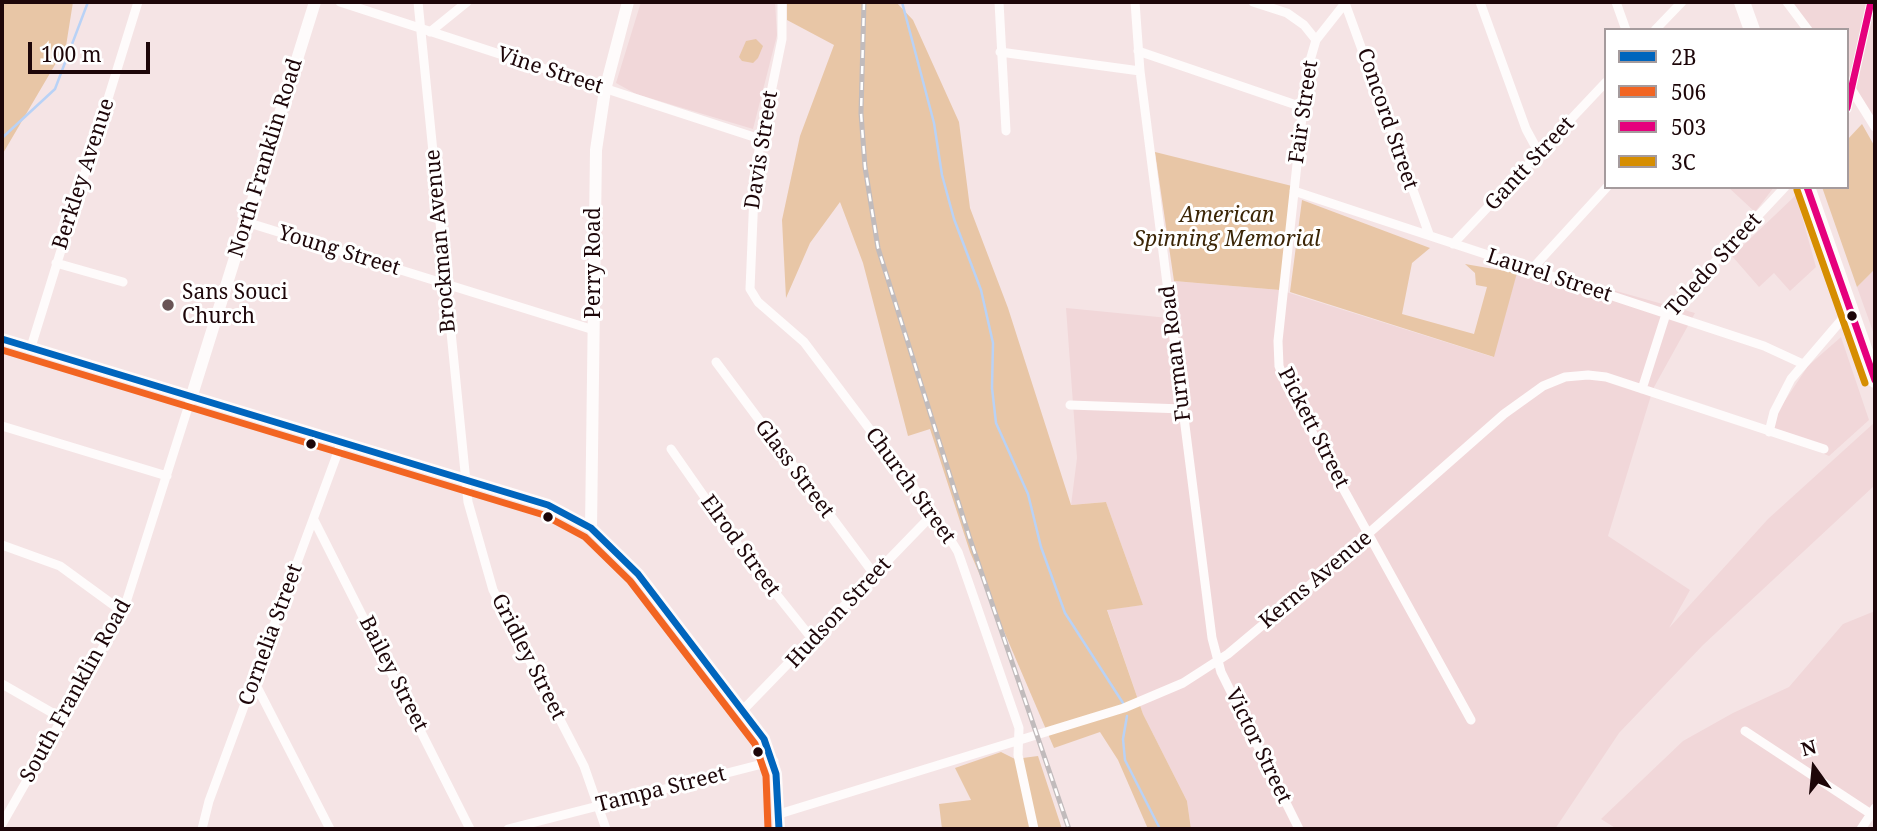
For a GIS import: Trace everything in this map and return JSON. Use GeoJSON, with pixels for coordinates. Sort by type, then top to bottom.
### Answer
{"type":"FeatureCollection","features":[{"type":"Feature","properties":{"kind":"highway"},"geometry":{"type":"LineString","coordinates":[[1742,2],[1751,28]]}},
{"type":"Feature","properties":{"kind":"highway"},"geometry":{"type":"LineString","coordinates":[[1808,189],[1875,380]]}},
{"type":"Feature","properties":{"kind":"street","name":"Berkley Avenue"},"geometry":{"type":"LineString","coordinates":[[31,347],[138,2]]}},
{"type":"Feature","properties":{"kind":"street","name":"North Franklin Road"},"geometry":{"type":"LineString","coordinates":[[192,395],[315,2]]}},
{"type":"Feature","properties":{"kind":"street","name":"Vine Street"},"geometry":{"type":"LineString","coordinates":[[340,2],[760,139]]}},
{"type":"Feature","properties":{"kind":"street","name":"Brockman Avenue"},"geometry":{"type":"LineString","coordinates":[[418,2],[426,30],[445,284],[464,480]]}},
{"type":"Feature","properties":{"kind":"street"},"geometry":{"type":"LineString","coordinates":[[426,30],[467,2]]}},
{"type":"Feature","properties":{"kind":"street","name":"Perry Road"},"geometry":{"type":"LineString","coordinates":[[591,527],[595,177],[605,90],[628,2]]}},
{"type":"Feature","properties":{"kind":"street","name":"Davis Street"},"geometry":{"type":"LineString","coordinates":[[754,298],[750,289],[749,271],[752,199],[760,139],[782,39],[782,2]]}},
{"type":"Feature","properties":{"kind":"street"},"geometry":{"type":"LineString","coordinates":[[999,2],[1006,131]]}},
{"type":"Feature","properties":{"kind":"street","name":"Furman Road"},"geometry":{"type":"LineString","coordinates":[[1135,2],[1140,71],[1206,601],[1218,662]]}},
{"type":"Feature","properties":{"kind":"street"},"geometry":{"type":"LineString","coordinates":[[1253,2],[1287,13],[1304,25],[1316,40]]}},
{"type":"Feature","properties":{"kind":"street","name":"Fair Street"},"geometry":{"type":"LineString","coordinates":[[1294,191],[1306,108],[1307,71],[1316,40],[1345,2]]}},
{"type":"Feature","properties":{"kind":"street","name":"Concord Street"},"geometry":{"type":"LineString","coordinates":[[1345,2],[1429,234]]}},
{"type":"Feature","properties":{"kind":"street"},"geometry":{"type":"LineString","coordinates":[[1480,2],[1526,129],[1539,153]]}},
{"type":"Feature","properties":{"kind":"street"},"geometry":{"type":"LineString","coordinates":[[1616,2],[1625,28]]}},
{"type":"Feature","properties":{"kind":"street"},"geometry":{"type":"LineString","coordinates":[[1657,28],[1682,2]]}},
{"type":"Feature","properties":{"kind":"street"},"geometry":{"type":"LineString","coordinates":[[1787,2],[1806,28]]}},
{"type":"Feature","properties":{"kind":"street"},"geometry":{"type":"LineString","coordinates":[[1871,2],[1849,87],[1875,127]]}},
{"type":"Feature","properties":{"kind":"street"},"geometry":{"type":"LineString","coordinates":[[1138,51],[1306,108]]}},
{"type":"Feature","properties":{"kind":"street"},"geometry":{"type":"LineString","coordinates":[[1000,52],[1140,71]]}},
{"type":"Feature","properties":{"kind":"street","name":"Gantt Street"},"geometry":{"type":"LineString","coordinates":[[1453,244],[1604,84]]}},
{"type":"Feature","properties":{"kind":"street"},"geometry":{"type":"LineString","coordinates":[[1531,270],[1605,189]]}},
{"type":"Feature","properties":{"kind":"street","name":"Toledo Street"},"geometry":{"type":"LineString","coordinates":[[1643,389],[1666,314],[1783,189]]}},
{"type":"Feature","properties":{"kind":"street","name":"Laurel Street"},"geometry":{"type":"LineString","coordinates":[[1294,191],[1764,346],[1802,364]]}},
{"type":"Feature","properties":{"kind":"street","name":"Pickett Street"},"geometry":{"type":"LineString","coordinates":[[1294,191],[1278,341],[1279,366],[1286,385],[1471,720]]}},
{"type":"Feature","properties":{"kind":"street","name":"Young Street"},"geometry":{"type":"LineString","coordinates":[[246,222],[594,330]]}},
{"type":"Feature","properties":{"kind":"street"},"geometry":{"type":"LineString","coordinates":[[56,263],[124,282]]}},
{"type":"Feature","properties":{"kind":"street","name":"Church Street"},"geometry":{"type":"LineString","coordinates":[[754,298],[804,342],[950,537],[965,567],[1016,717],[1021,775],[1034,829]]}},
{"type":"Feature","properties":{"kind":"street"},"geometry":{"type":"LineString","coordinates":[[1769,432],[1781,394],[1802,364],[1850,310]]}},
{"type":"Feature","properties":{"kind":"street"},"geometry":{"type":"LineString","coordinates":[[2,339],[548,505],[591,527],[638,574],[764,739],[774,761],[779,829]]}},
{"type":"Feature","properties":{"kind":"street","name":"Glass Street"},"geometry":{"type":"LineString","coordinates":[[716,362],[874,574]]}},
{"type":"Feature","properties":{"kind":"street","name":"Kerns Avenue"},"geometry":{"type":"LineString","coordinates":[[779,814],[1157,695],[1218,662],[1368,536],[1504,414],[1543,386],[1564,377],[1588,374],[1643,389],[1824,449]]}},
{"type":"Feature","properties":{"kind":"street","name":"South Franklin Road"},"geometry":{"type":"LineString","coordinates":[[2,824],[123,612],[192,395]]}},
{"type":"Feature","properties":{"kind":"street"},"geometry":{"type":"LineString","coordinates":[[1069,405],[1183,409]]}},
{"type":"Feature","properties":{"kind":"street"},"geometry":{"type":"LineString","coordinates":[[2,426],[167,476]]}},
{"type":"Feature","properties":{"kind":"street","name":"Cornelia Street"},"geometry":{"type":"LineString","coordinates":[[202,829],[209,801],[342,441]]}},
{"type":"Feature","properties":{"kind":"street","name":"Elrod Street"},"geometry":{"type":"LineString","coordinates":[[671,449],[745,555],[813,640]]}},
{"type":"Feature","properties":{"kind":"street","name":"Gridley Street"},"geometry":{"type":"LineString","coordinates":[[464,480],[477,542],[494,590],[584,766],[606,829]]}},
{"type":"Feature","properties":{"kind":"street","name":"Hudson Street"},"geometry":{"type":"LineString","coordinates":[[743,710],[933,514]]}},
{"type":"Feature","properties":{"kind":"street","name":"Bailey Street"},"geometry":{"type":"LineString","coordinates":[[314,520],[470,829]]}},
{"type":"Feature","properties":{"kind":"street"},"geometry":{"type":"LineString","coordinates":[[2,545],[60,566],[123,612]]}},
{"type":"Feature","properties":{"kind":"street","name":"Victor Street"},"geometry":{"type":"LineString","coordinates":[[1218,662],[1299,829]]}},
{"type":"Feature","properties":{"kind":"street"},"geometry":{"type":"LineString","coordinates":[[254,681],[330,829]]}},
{"type":"Feature","properties":{"kind":"street"},"geometry":{"type":"LineString","coordinates":[[2,684],[63,719]]}},
{"type":"Feature","properties":{"kind":"street"},"geometry":{"type":"LineString","coordinates":[[1745,731],[1873,811],[1861,829]]}},
{"type":"Feature","properties":{"kind":"street","name":"Tampa Street"},"geometry":{"type":"LineString","coordinates":[[508,829],[774,761]]}},
{"type":"Feature","properties":{"kind":"shaded area"},"geometry":{"type":"Polygon","coordinates":[[[641,2],[775,2],[777,35],[753,129],[636,94],[616,83],[641,2]]]}},
{"type":"Feature","properties":{"kind":"shaded area"},"geometry":{"type":"Polygon","coordinates":[[[1790,2],[1875,2],[1875,131],[1849,78],[1849,28],[1811,28],[1790,2]]]}},
{"type":"Feature","properties":{"kind":"shaded area"},"geometry":{"type":"Polygon","coordinates":[[[1730,189],[1772,189],[1755,212],[1730,189]]]}},
{"type":"Feature","properties":{"kind":"shaded area"},"geometry":{"type":"Polygon","coordinates":[[[1796,195],[1816,267],[1790,291],[1774,273],[1759,287],[1732,256],[1796,195]]]}},
{"type":"Feature","properties":{"kind":"shaded area"},"geometry":{"type":"Polygon","coordinates":[[[1519,264],[1695,313],[1653,389],[1608,536],[1690,590],[1669,628],[1768,519],[1875,422],[1875,485],[1703,645],[1619,733],[1555,829],[1191,829],[1187,801],[1143,714],[1107,609],[1143,605],[1106,502],[1071,505],[1077,458],[1066,308],[1179,319],[1174,281],[1280,290],[1493,357],[1519,264]]]}},
{"type":"Feature","properties":{"kind":"shaded area"},"geometry":{"type":"Polygon","coordinates":[[[1875,269],[1875,337],[1857,287],[1875,269]]]}},
{"type":"Feature","properties":{"kind":"shaded area"},"geometry":{"type":"Polygon","coordinates":[[[1841,337],[1869,420],[1829,456],[1766,429],[1808,366],[1841,337]]]}},
{"type":"Feature","properties":{"kind":"shaded area"},"geometry":{"type":"Polygon","coordinates":[[[1875,611],[1875,814],[1864,829],[1617,829],[1601,819],[1683,741],[1733,713],[1789,687],[1843,624],[1875,611]]]}},
{"type":"Feature","properties":{"kind":"green space"},"geometry":{"type":"Polygon","coordinates":[[[2,2],[73,2],[66,46],[2,155],[2,2]]]}},
{"type":"Feature","properties":{"kind":"green space"},"geometry":{"type":"Polygon","coordinates":[[[787,2],[896,2],[913,20],[959,122],[970,208],[1008,308],[1071,505],[1106,502],[1143,605],[1107,610],[1143,714],[1187,801],[1191,829],[1148,829],[1118,760],[1100,732],[1054,748],[970,552],[930,429],[908,436],[863,263],[840,202],[810,243],[786,298],[782,220],[800,136],[834,45],[787,20],[787,2]]]}},
{"type":"Feature","properties":{"kind":"green space"},"geometry":{"type":"Polygon","coordinates":[[[756,39],[763,46],[758,58],[753,63],[742,61],[739,57],[746,41],[756,39]]]}},
{"type":"Feature","properties":{"kind":"green space"},"geometry":{"type":"Polygon","coordinates":[[[1862,124],[1875,147],[1875,269],[1857,287],[1823,189],[1849,189],[1849,138],[1862,124]]]}},
{"type":"Feature","properties":{"kind":"green space","name":"American Spinning Memorial"},"geometry":{"type":"Polygon","coordinates":[[[1155,152],[1292,186],[1280,290],[1174,281],[1155,152]]]}},
{"type":"Feature","properties":{"kind":"green space"},"geometry":{"type":"Polygon","coordinates":[[[1302,200],[1430,248],[1412,263],[1402,314],[1474,334],[1487,287],[1476,285],[1475,273],[1465,264],[1517,273],[1494,357],[1290,292],[1302,200]]]}},
{"type":"Feature","properties":{"kind":"green space"},"geometry":{"type":"Polygon","coordinates":[[[1001,752],[1015,759],[1038,756],[1062,829],[942,829],[939,804],[971,800],[955,768],[1001,752]]]}},
{"type":"Feature","properties":{"kind":"waterway"},"geometry":{"type":"LineString","coordinates":[[2,138],[55,89],[88,2]]}},
{"type":"Feature","properties":{"kind":"waterway"},"geometry":{"type":"LineString","coordinates":[[902,2],[934,123],[942,175],[954,219],[981,290],[993,343],[992,388],[996,423],[1028,494],[1041,547],[1065,613],[1123,703]]}},
{"type":"Feature","properties":{"kind":"waterway"},"geometry":{"type":"LineString","coordinates":[[1127,716],[1123,739],[1125,760],[1160,829]]}},
{"type":"Feature","properties":{"kind":"railway"},"geometry":{"type":"LineString","coordinates":[[864,2],[861,113],[865,167],[878,248],[969,536],[1069,829]]}},
{"type":"Feature","properties":{"kind":"transit line","name":"503"},"geometry":{"type":"LineString","coordinates":[[1849,99],[1871,2]]}},
{"type":"Feature","properties":{"kind":"transit line","name":"503"},"geometry":{"type":"LineString","coordinates":[[1808,189],[1875,380]]}},
{"type":"Feature","properties":{"kind":"transit line","name":"3C"},"geometry":{"type":"LineString","coordinates":[[1797,190],[1865,383]]}},
{"type":"Feature","properties":{"kind":"transit line","name":"2B"},"geometry":{"type":"LineString","coordinates":[[2,339],[548,505],[591,528],[638,574],[764,739],[776,774],[779,829]]}},
{"type":"Feature","properties":{"kind":"transit line","name":"506"},"geometry":{"type":"LineString","coordinates":[[2,350],[544,515],[585,537],[630,581],[755,744],[766,776],[768,829]]}},
{"type":"Feature","properties":{"kind":"place","name":"Sans Souci Church"},"geometry":{"type":"Point","coordinates":[168,305]}}]}
